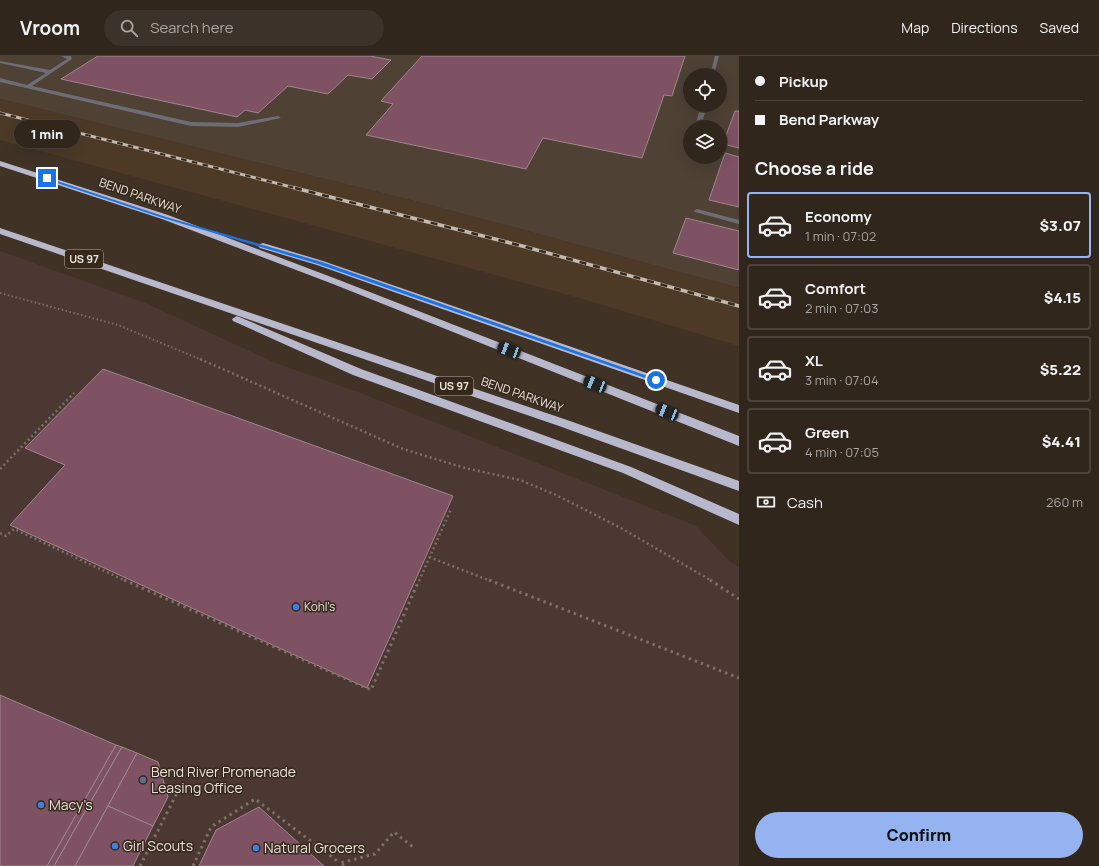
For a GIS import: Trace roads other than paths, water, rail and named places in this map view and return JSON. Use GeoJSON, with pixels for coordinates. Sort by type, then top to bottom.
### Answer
{"type":"FeatureCollection","features":[{"type":"Feature","properties":{"kind":"highway","name":"BEND PARKWAY"},"geometry":{"type":"LineString","coordinates":[[0,163],[165,218],[336,282],[739,441]]}},
{"type":"Feature","properties":{"kind":"highway"},"geometry":{"type":"LineString","coordinates":[[165,218],[320,263],[739,409]]}},
{"type":"Feature","properties":{"kind":"highway","name":"BEND PARKWAY"},"geometry":{"type":"LineString","coordinates":[[0,231],[564,423],[739,486]]}},
{"type":"Feature","properties":{"kind":"highway"},"geometry":{"type":"LineString","coordinates":[[168,288],[357,372],[627,470],[739,520]]}},
{"type":"Feature","properties":{"kind":"lane"},"geometry":{"type":"LineString","coordinates":[[29,86],[70,59],[69,57],[63,56]]}},
{"type":"Feature","properties":{"kind":"lane"},"geometry":{"type":"LineString","coordinates":[[714,68],[717,56]]}},
{"type":"Feature","properties":{"kind":"lane"},"geometry":{"type":"LineString","coordinates":[[0,62],[51,72]]}},
{"type":"Feature","properties":{"kind":"lane"},"geometry":{"type":"LineString","coordinates":[[0,80],[191,124],[238,125],[278,118]]}},
{"type":"Feature","properties":{"kind":"lane"},"geometry":{"type":"LineString","coordinates":[[697,211],[739,222]]}},
{"type":"Feature","properties":{"kind":"railway"},"geometry":{"type":"LineString","coordinates":[[0,113],[299,189]]}},
{"type":"Feature","properties":{"kind":"railway"},"geometry":{"type":"LineString","coordinates":[[295,188],[526,247],[739,306]]}},
{"type":"Feature","properties":{"kind":"place","name":"Kohl's"},"geometry":{"type":"Point","coordinates":[296,607]}},
{"type":"Feature","properties":{"kind":"place","name":"Bend River Promenade Leasing Office"},"geometry":{"type":"Point","coordinates":[143,780]}},
{"type":"Feature","properties":{"kind":"place","name":"Macy's"},"geometry":{"type":"Point","coordinates":[41,805]}},
{"type":"Feature","properties":{"kind":"place","name":"Girl Scouts"},"geometry":{"type":"Point","coordinates":[115,846]}},
{"type":"Feature","properties":{"kind":"place","name":"Natural Grocers"},"geometry":{"type":"Point","coordinates":[256,848]}}]}
